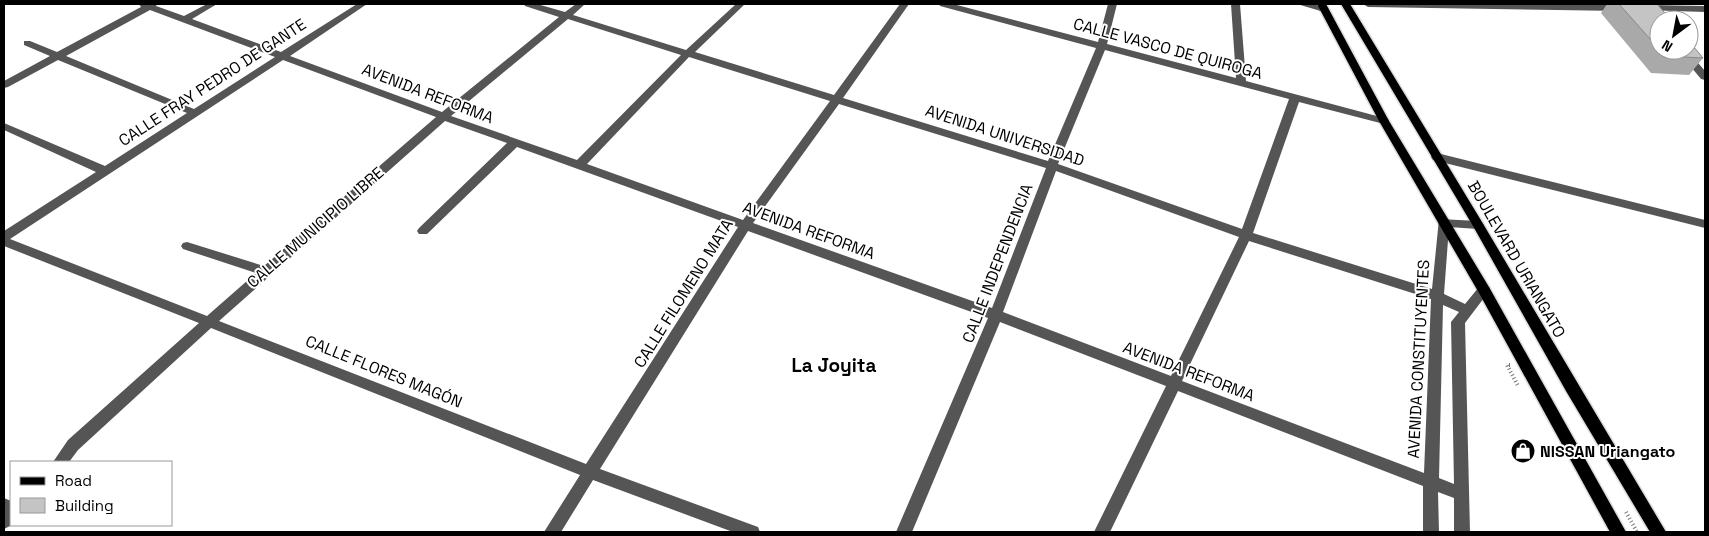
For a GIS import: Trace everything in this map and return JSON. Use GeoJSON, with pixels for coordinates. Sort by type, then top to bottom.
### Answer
{"type":"FeatureCollection","features":[{"type":"Feature","properties":{"kind":"main road"},"geometry":{"type":"LineString","coordinates":[[1334,4],[1322,6],[1384,121],[1484,290],[1618,532]]}},
{"type":"Feature","properties":{"kind":"main road","name":"BOULEVARD URIANGATO"},"geometry":{"type":"LineString","coordinates":[[1345,4],[1478,225],[1571,387],[1658,532]]}},
{"type":"Feature","properties":{"kind":"street"},"geometry":{"type":"LineString","coordinates":[[184,20],[213,4]]}},
{"type":"Feature","properties":{"kind":"street","name":"CALLE FRAY PEDRO DE GANTE"},"geometry":{"type":"LineString","coordinates":[[4,237],[362,4]]}},
{"type":"Feature","properties":{"kind":"street","name":"AVENIDA UNIVERSIDAD"},"geometry":{"type":"LineString","coordinates":[[528,4],[1052,166],[1246,235],[1437,296],[1468,310]]}},
{"type":"Feature","properties":{"kind":"street","name":"CALLE MUNICIPIO LIBRE"},"geometry":{"type":"LineString","coordinates":[[61,461],[73,444],[265,271],[442,116],[581,4]]}},
{"type":"Feature","properties":{"kind":"street"},"geometry":{"type":"LineString","coordinates":[[579,165],[688,54],[741,4]]}},
{"type":"Feature","properties":{"kind":"street","name":"CALLE FILOMENO MATA"},"geometry":{"type":"LineString","coordinates":[[552,532],[746,224],[905,4]]}},
{"type":"Feature","properties":{"kind":"street","name":"CALLE VASCO DE QUIROGA"},"geometry":{"type":"LineString","coordinates":[[943,4],[1384,121]]}},
{"type":"Feature","properties":{"kind":"street","name":"CALLE INDEPENDENCIA"},"geometry":{"type":"LineString","coordinates":[[904,532],[996,315],[1052,166],[1102,45],[1113,4]]}},
{"type":"Feature","properties":{"kind":"street"},"geometry":{"type":"LineString","coordinates":[[1236,4],[1241,83]]}},
{"type":"Feature","properties":{"kind":"street"},"geometry":{"type":"LineString","coordinates":[[1302,4],[1322,6]]}},
{"type":"Feature","properties":{"kind":"street"},"geometry":{"type":"LineString","coordinates":[[1368,4],[1644,6],[1705,9]]}},
{"type":"Feature","properties":{"kind":"street"},"geometry":{"type":"LineString","coordinates":[[4,85],[149,5]]}},
{"type":"Feature","properties":{"kind":"street","name":"AVENIDA REFORMA"},"geometry":{"type":"LineString","coordinates":[[149,5],[184,20],[283,55],[442,116],[996,315],[1461,494]]}},
{"type":"Feature","properties":{"kind":"street"},"geometry":{"type":"LineString","coordinates":[[27,43],[194,113]]}},
{"type":"Feature","properties":{"kind":"street"},"geometry":{"type":"LineString","coordinates":[[1691,60],[1705,77]]}},
{"type":"Feature","properties":{"kind":"street"},"geometry":{"type":"LineString","coordinates":[[1102,532],[1173,382],[1246,235],[1295,98]]}},
{"type":"Feature","properties":{"kind":"street"},"geometry":{"type":"LineString","coordinates":[[4,126],[105,171]]}},
{"type":"Feature","properties":{"kind":"street"},"geometry":{"type":"LineString","coordinates":[[424,231],[515,142]]}},
{"type":"Feature","properties":{"kind":"street"},"geometry":{"type":"LineString","coordinates":[[1437,156],[1705,224]]}},
{"type":"Feature","properties":{"kind":"street"},"geometry":{"type":"LineString","coordinates":[[1444,222],[1478,225]]}},
{"type":"Feature","properties":{"kind":"street","name":"AVENIDA CONSTITUYENTES"},"geometry":{"type":"LineString","coordinates":[[1431,532],[1437,296],[1444,222]]}},
{"type":"Feature","properties":{"kind":"street","name":"CALLE FLORES MAGÓN"},"geometry":{"type":"LineString","coordinates":[[4,241],[589,472],[752,532]]}},
{"type":"Feature","properties":{"kind":"street"},"geometry":{"type":"LineString","coordinates":[[187,246],[265,271]]}},
{"type":"Feature","properties":{"kind":"street"},"geometry":{"type":"LineString","coordinates":[[1462,532],[1458,322],[1484,290]]}},
{"type":"Feature","properties":{"kind":"building"},"geometry":{"type":"Polygon","coordinates":[[[1619,4],[1657,4],[1662,10],[1649,10],[1649,38],[1619,4]]]}},
{"type":"Feature","properties":{"kind":"place","name":"NISSAN Uriangato"},"geometry":{"type":"Point","coordinates":[1523,451]}},
{"type":"Feature","properties":{"kind":"district","name":"La Joyita"},"geometry":{"type":"Point","coordinates":[834,365]}}]}
